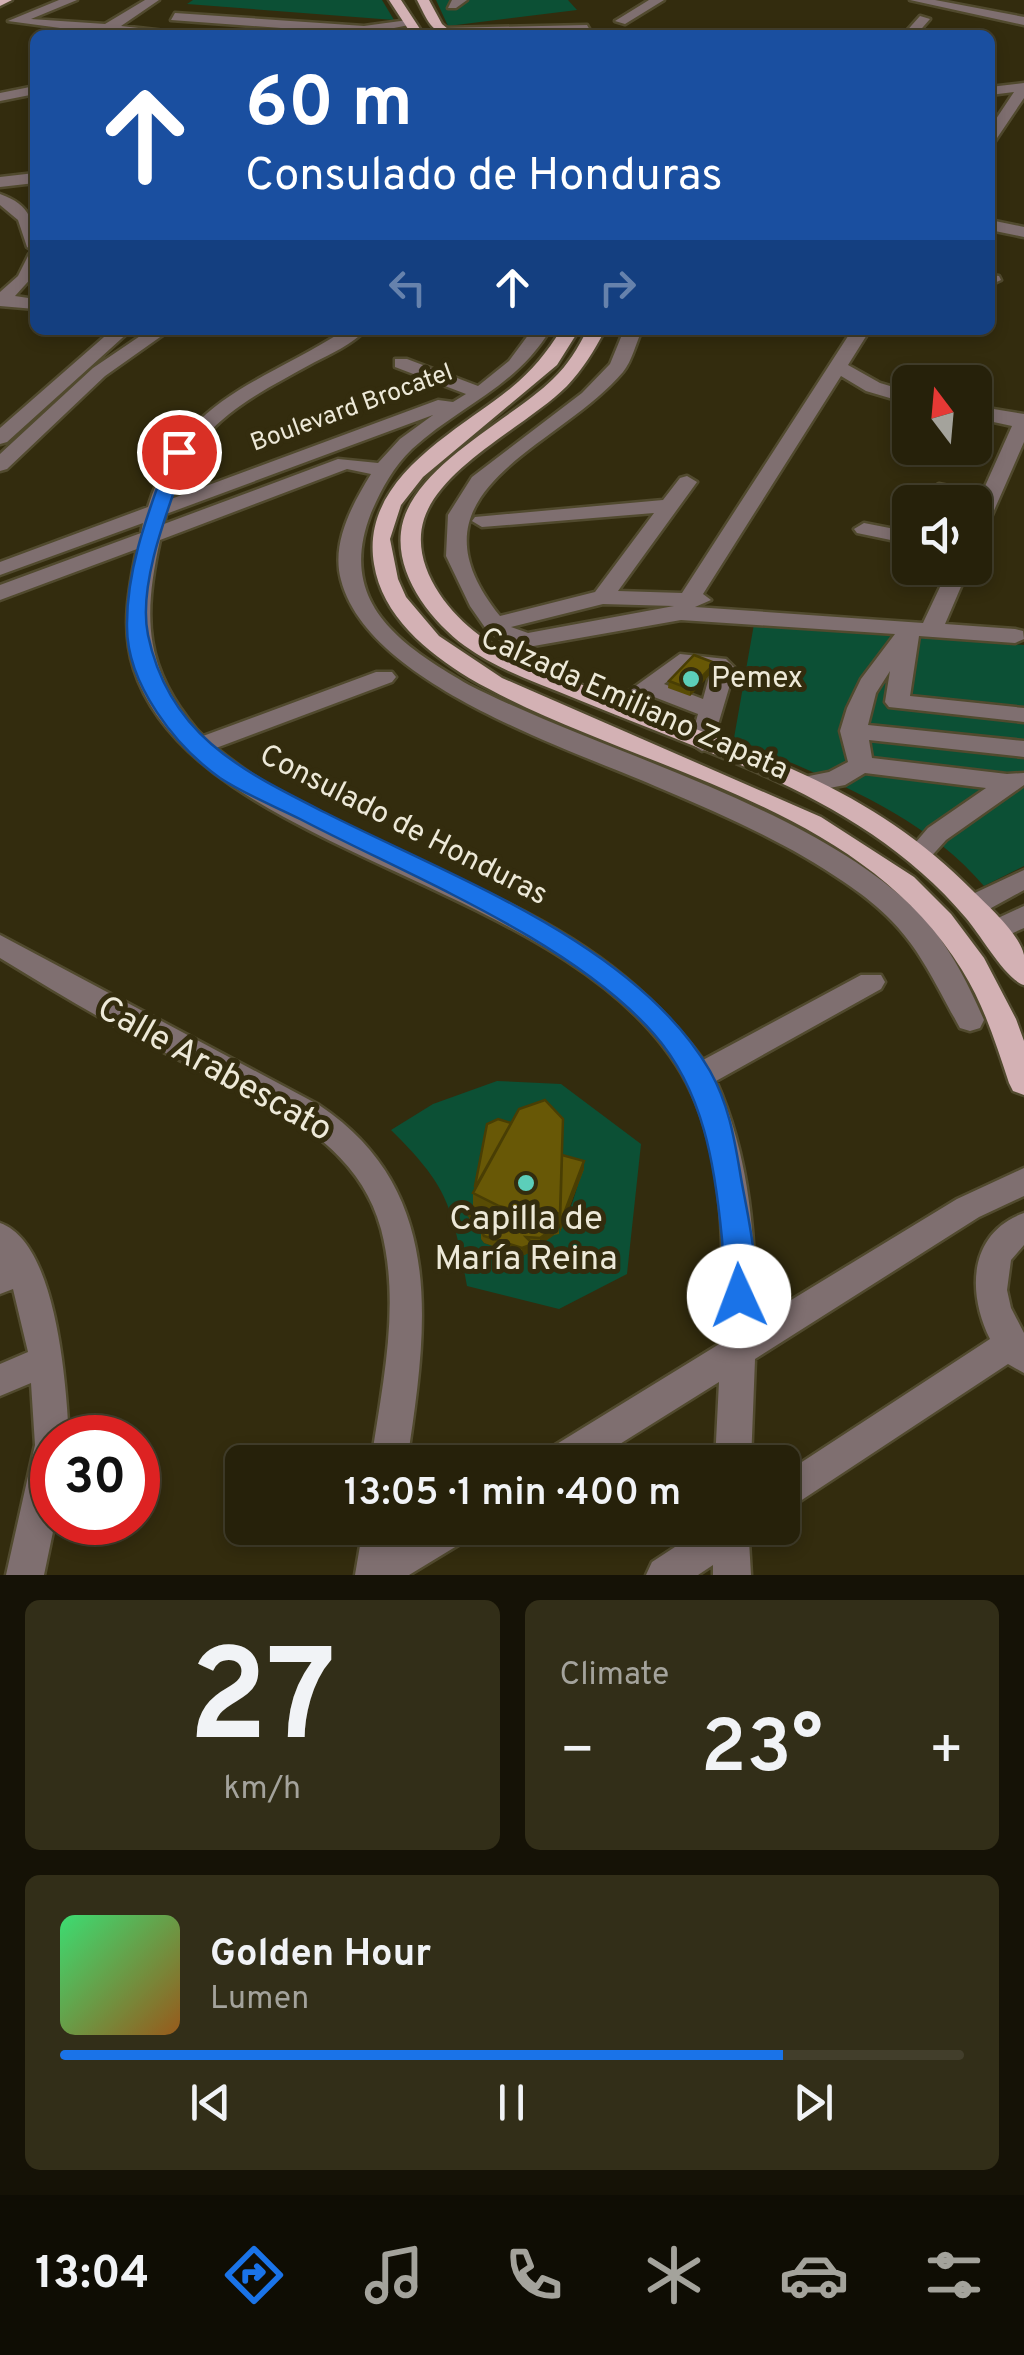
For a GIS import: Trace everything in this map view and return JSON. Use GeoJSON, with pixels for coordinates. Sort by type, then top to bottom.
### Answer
{"type":"FeatureCollection","features":[{"type":"Feature","properties":{"kind":"main road"},"geometry":{"type":"LineString","coordinates":[[396,0],[409,30]]}},
{"type":"Feature","properties":{"kind":"main road"},"geometry":{"type":"LineString","coordinates":[[423,0],[445,30]]}},
{"type":"Feature","properties":{"kind":"main road","name":"Calzada Emiliano Zapata"},"geometry":{"type":"LineString","coordinates":[[566,335],[543,367],[414,474],[387,512],[379,550],[387,580],[406,614],[456,662],[494,683],[799,813],[862,849],[917,892],[956,936],[999,1007],[1024,1083]]}},
{"type":"Feature","properties":{"kind":"main road","name":"Calzada Emiliano Zapata"},"geometry":{"type":"LineString","coordinates":[[593,335],[580,359],[552,389],[434,488],[414,515],[410,536],[422,584],[440,612],[472,640],[525,670],[803,785],[865,817],[918,855],[972,906],[1024,975]]}},
{"type":"Feature","properties":{"kind":"street"},"geometry":{"type":"LineString","coordinates":[[118,30],[152,0]]}},
{"type":"Feature","properties":{"kind":"street"},"geometry":{"type":"LineString","coordinates":[[621,21],[658,0]]}},
{"type":"Feature","properties":{"kind":"street"},"geometry":{"type":"LineString","coordinates":[[916,0],[958,4],[1024,21]]}},
{"type":"Feature","properties":{"kind":"street"},"geometry":{"type":"LineString","coordinates":[[68,2],[14,21],[93,30]]}},
{"type":"Feature","properties":{"kind":"street"},"geometry":{"type":"LineString","coordinates":[[35,25],[68,2]]}},
{"type":"Feature","properties":{"kind":"street"},"geometry":{"type":"LineString","coordinates":[[175,16],[364,30]]}},
{"type":"Feature","properties":{"kind":"street"},"geometry":{"type":"LineString","coordinates":[[914,30],[924,19]]}},
{"type":"Feature","properties":{"kind":"street"},"geometry":{"type":"LineString","coordinates":[[552,30],[587,29]]}},
{"type":"Feature","properties":{"kind":"street"},"geometry":{"type":"LineString","coordinates":[[995,90],[1024,87]]}},
{"type":"Feature","properties":{"kind":"street"},"geometry":{"type":"LineString","coordinates":[[995,130],[1024,87]]}},
{"type":"Feature","properties":{"kind":"street"},"geometry":{"type":"LineString","coordinates":[[0,98],[30,91]]}},
{"type":"Feature","properties":{"kind":"street"},"geometry":{"type":"LineString","coordinates":[[0,170],[30,167]]}},
{"type":"Feature","properties":{"kind":"street"},"geometry":{"type":"LineString","coordinates":[[0,182],[30,179]]}},
{"type":"Feature","properties":{"kind":"street"},"geometry":{"type":"LineString","coordinates":[[0,199],[22,212],[30,223]]}},
{"type":"Feature","properties":{"kind":"street"},"geometry":{"type":"LineString","coordinates":[[995,226],[1024,232]]}},
{"type":"Feature","properties":{"kind":"street"},"geometry":{"type":"LineString","coordinates":[[3,296],[26,278],[30,269]]}},
{"type":"Feature","properties":{"kind":"street"},"geometry":{"type":"LineString","coordinates":[[3,296],[30,303]]}},
{"type":"Feature","properties":{"kind":"street"},"geometry":{"type":"LineString","coordinates":[[0,438],[116,335]]}},
{"type":"Feature","properties":{"kind":"street"},"geometry":{"type":"LineString","coordinates":[[0,465],[99,372],[154,335]]}},
{"type":"Feature","properties":{"kind":"street","name":"Consulado de Honduras"},"geometry":{"type":"LineString","coordinates":[[350,335],[229,404],[179,452],[150,536],[137,631],[143,661],[153,687],[198,746],[255,790],[543,934],[628,994],[664,1028],[699,1076],[717,1118],[729,1181],[740,1267],[734,1445]]}},
{"type":"Feature","properties":{"kind":"street"},"geometry":{"type":"LineString","coordinates":[[538,335],[523,361],[407,443],[382,470],[353,534],[348,563],[362,607],[400,649],[430,672],[498,708],[774,829],[852,874],[897,908],[929,943],[970,1020]]}},
{"type":"Feature","properties":{"kind":"street"},"geometry":{"type":"LineString","coordinates":[[631,335],[622,360],[586,396],[501,460],[458,513],[452,536],[456,564],[494,624],[521,640],[684,606],[854,335]]}},
{"type":"Feature","properties":{"kind":"street","name":"Boulevard Brocatel"},"geometry":{"type":"LineString","coordinates":[[401,363],[478,392]]}},
{"type":"Feature","properties":{"kind":"street"},"geometry":{"type":"LineString","coordinates":[[837,366],[892,392]]}},
{"type":"Feature","properties":{"kind":"street","name":"Boulevard Brocatel"},"geometry":{"type":"LineString","coordinates":[[0,569],[478,392]]}},
{"type":"Feature","properties":{"kind":"street"},"geometry":{"type":"LineString","coordinates":[[992,415],[1024,422],[992,491]]}},
{"type":"Feature","properties":{"kind":"street","name":"Boulevard Brocatel"},"geometry":{"type":"LineString","coordinates":[[0,592],[345,463],[382,470]]}},
{"type":"Feature","properties":{"kind":"street"},"geometry":{"type":"LineString","coordinates":[[604,597],[687,482]]}},
{"type":"Feature","properties":{"kind":"street"},"geometry":{"type":"LineString","coordinates":[[482,522],[666,506]]}},
{"type":"Feature","properties":{"kind":"street"},"geometry":{"type":"LineString","coordinates":[[864,529],[892,534]]}},
{"type":"Feature","properties":{"kind":"street"},"geometry":{"type":"LineString","coordinates":[[494,624],[604,597],[932,629],[951,585]]}},
{"type":"Feature","properties":{"kind":"street"},"geometry":{"type":"LineString","coordinates":[[861,765],[852,731],[859,702],[908,632],[898,702],[1024,716]]}},
{"type":"Feature","properties":{"kind":"street"},"geometry":{"type":"LineString","coordinates":[[617,708],[684,660],[718,664],[723,668],[702,742]]}},
{"type":"Feature","properties":{"kind":"street"},"geometry":{"type":"LineString","coordinates":[[198,746],[384,677]]}},
{"type":"Feature","properties":{"kind":"street"},"geometry":{"type":"LineString","coordinates":[[646,686],[711,710]]}},
{"type":"Feature","properties":{"kind":"street"},"geometry":{"type":"LineString","coordinates":[[852,731],[1024,749]]}},
{"type":"Feature","properties":{"kind":"street"},"geometry":{"type":"LineString","coordinates":[[803,785],[836,779],[861,765],[1016,778]]}},
{"type":"Feature","properties":{"kind":"street"},"geometry":{"type":"LineString","coordinates":[[918,855],[937,834],[1016,778]]}},
{"type":"Feature","properties":{"kind":"street"},"geometry":{"type":"LineString","coordinates":[[972,906],[1019,888]]}},
{"type":"Feature","properties":{"kind":"street"},"geometry":{"type":"LineString","coordinates":[[994,932],[1024,916]]}},
{"type":"Feature","properties":{"kind":"street","name":"Calle Arabescato"},"geometry":{"type":"LineString","coordinates":[[0,945],[82,996],[297,1109],[334,1133],[365,1163],[386,1200],[404,1265],[407,1322],[391,1445]]}},
{"type":"Feature","properties":{"kind":"street"},"geometry":{"type":"LineString","coordinates":[[699,1076],[871,982]]}},
{"type":"Feature","properties":{"kind":"street"},"geometry":{"type":"LineString","coordinates":[[588,1445],[980,1201],[1024,1181]]}},
{"type":"Feature","properties":{"kind":"street"},"geometry":{"type":"LineString","coordinates":[[800,1485],[1017,1351],[997,1322],[989,1278],[1004,1242],[1024,1227]]}},
{"type":"Feature","properties":{"kind":"street"},"geometry":{"type":"LineString","coordinates":[[0,1237],[48,1360],[51,1415]]}},
{"type":"Feature","properties":{"kind":"street"},"geometry":{"type":"LineString","coordinates":[[0,1380],[48,1360]]}},
{"type":"Feature","properties":{"kind":"street"},"geometry":{"type":"LineString","coordinates":[[25,1575],[31,1545]]}},
{"type":"Feature","properties":{"kind":"street"},"geometry":{"type":"LineString","coordinates":[[376,1574],[380,1545]]}},
{"type":"Feature","properties":{"kind":"street"},"geometry":{"type":"LineString","coordinates":[[376,1574],[424,1545]]}},
{"type":"Feature","properties":{"kind":"street"},"geometry":{"type":"LineString","coordinates":[[665,1575],[709,1545]]}},
{"type":"Feature","properties":{"kind":"street"},"geometry":{"type":"LineString","coordinates":[[732,1545],[732,1575]]}},
{"type":"Feature","properties":{"kind":"green space"},"geometry":{"type":"Polygon","coordinates":[[[193,0],[382,0],[394,20],[187,4],[193,0]]]}},
{"type":"Feature","properties":{"kind":"green space"},"geometry":{"type":"Polygon","coordinates":[[[436,0],[568,0],[577,10],[448,26],[436,0]]]}},
{"type":"Feature","properties":{"kind":"green space"},"geometry":{"type":"Polygon","coordinates":[[[754,624],[1024,645],[1024,866],[984,886],[958,860],[900,816],[835,782],[734,738],[754,624]]]}},
{"type":"Feature","properties":{"kind":"green space"},"geometry":{"type":"Polygon","coordinates":[[[497,1081],[561,1084],[641,1144],[627,1274],[559,1309],[467,1286],[446,1200],[426,1168],[391,1130],[433,1104],[497,1081]],[[562,1141],[480,1203],[466,1224],[490,1236],[481,1238],[484,1243],[522,1256],[532,1251],[526,1244],[539,1243],[559,1230],[575,1194],[583,1169],[562,1162],[562,1141]]]}},
{"type":"Feature","properties":{"kind":"building","name":"Pemex"},"geometry":{"type":"Polygon","coordinates":[[[694,655],[715,663],[690,689],[669,681],[694,655]]]}},
{"type":"Feature","properties":{"kind":"building","name":"Capilla de María Reina"},"geometry":{"type":"Polygon","coordinates":[[[545,1100],[563,1119],[560,1213],[537,1216],[499,1206],[473,1193],[519,1109],[545,1100]]]}},
{"type":"Feature","properties":{"kind":"building"},"geometry":{"type":"Polygon","coordinates":[[[498,1119],[511,1123],[475,1186],[487,1124],[498,1119]]]}},
{"type":"Feature","properties":{"kind":"building"},"geometry":{"type":"Polygon","coordinates":[[[562,1155],[584,1161],[560,1224],[562,1155]]]}},
{"type":"Feature","properties":{"kind":"building"},"geometry":{"type":"Polygon","coordinates":[[[473,1207],[499,1221],[537,1231],[554,1228],[540,1238],[526,1237],[533,1244],[522,1248],[484,1236],[481,1231],[490,1228],[469,1216],[473,1207]]]}},
{"type":"Feature","properties":{"kind":"place","name":"Pemex"},"geometry":{"type":"Point","coordinates":[691,679]}},
{"type":"Feature","properties":{"kind":"place","name":"Capilla de María Reina"},"geometry":{"type":"Point","coordinates":[526,1183]}},
{"type":"Feature","properties":{"kind":"route"},"geometry":{"type":"LineString","coordinates":[[179,452],[150,536],[139,592],[137,631],[153,687],[176,721],[227,772],[255,790],[543,934],[628,994],[664,1028],[699,1076],[717,1118],[740,1267],[739,1296]]}}]}
